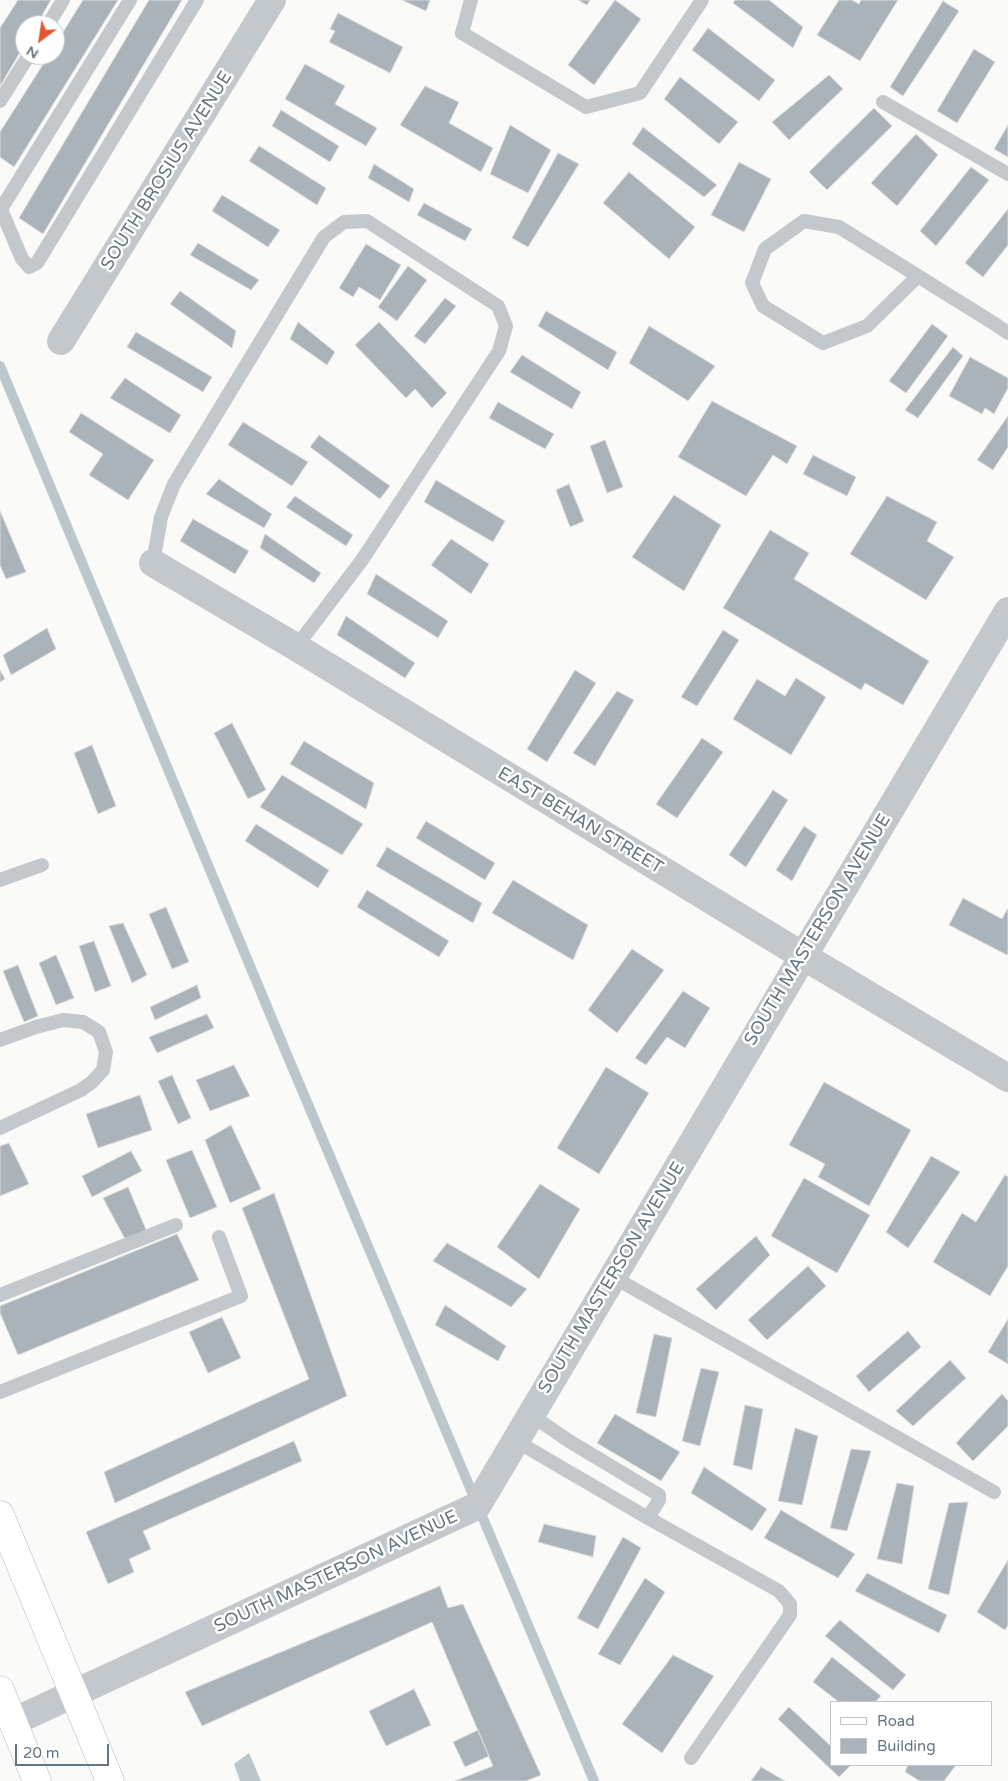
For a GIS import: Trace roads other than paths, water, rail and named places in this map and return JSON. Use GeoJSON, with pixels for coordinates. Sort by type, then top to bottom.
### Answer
{"type":"FeatureCollection","features":[{"type":"Feature","properties":{"kind":"main road"},"geometry":{"type":"LineString","coordinates":[[0,1515],[110,1781]]}},
{"type":"Feature","properties":{"kind":"main road"},"geometry":{"type":"LineString","coordinates":[[0,1690],[37,1781]]}},
{"type":"Feature","properties":{"kind":"street","name":"SOUTH BROSIUS AVENUE"},"geometry":{"type":"LineString","coordinates":[[62,341],[272,0]]}},
{"type":"Feature","properties":{"kind":"street","name":"EAST BEHAN STREET"},"geometry":{"type":"LineString","coordinates":[[153,563],[296,647],[803,956],[1008,1078]]}},
{"type":"Feature","properties":{"kind":"street","name":"SOUTH MASTERSON AVENUE"},"geometry":{"type":"LineString","coordinates":[[13,1722],[477,1506],[1008,610]]}},
{"type":"Feature","properties":{"kind":"lane"},"geometry":{"type":"LineString","coordinates":[[54,15],[63,0]]}},
{"type":"Feature","properties":{"kind":"lane"},"geometry":{"type":"LineString","coordinates":[[130,0],[0,208],[22,259],[29,267],[37,264],[197,0]]}},
{"type":"Feature","properties":{"kind":"lane"},"geometry":{"type":"LineString","coordinates":[[471,0],[462,33],[586,107],[640,93],[702,0]]}},
{"type":"Feature","properties":{"kind":"lane"},"geometry":{"type":"LineString","coordinates":[[0,101],[23,65]]}},
{"type":"Feature","properties":{"kind":"lane"},"geometry":{"type":"LineString","coordinates":[[883,102],[1008,174]]}},
{"type":"Feature","properties":{"kind":"lane"},"geometry":{"type":"LineString","coordinates":[[153,563],[161,517],[174,484],[324,237],[344,222],[367,221],[498,306],[506,326],[499,351],[362,560],[296,647]]}},
{"type":"Feature","properties":{"kind":"lane"},"geometry":{"type":"LineString","coordinates":[[918,276],[867,326],[823,343],[763,306],[752,282],[765,249],[804,221],[839,227],[918,276],[1008,333]]}},
{"type":"Feature","properties":{"kind":"lane"},"geometry":{"type":"LineString","coordinates":[[0,880],[42,865]]}},
{"type":"Feature","properties":{"kind":"lane"},"geometry":{"type":"LineString","coordinates":[[0,1040],[63,1020],[83,1022],[99,1032],[106,1052],[102,1070],[92,1082],[81,1090],[0,1128]]}},
{"type":"Feature","properties":{"kind":"lane"},"geometry":{"type":"LineString","coordinates":[[0,1295],[176,1224]]}},
{"type":"Feature","properties":{"kind":"lane"},"geometry":{"type":"LineString","coordinates":[[0,1392],[241,1296],[219,1237]]}},
{"type":"Feature","properties":{"kind":"lane"},"geometry":{"type":"LineString","coordinates":[[613,1277],[994,1492]]}},
{"type":"Feature","properties":{"kind":"lane"},"geometry":{"type":"LineString","coordinates":[[531,1415],[659,1495],[659,1500],[648,1518]]}},
{"type":"Feature","properties":{"kind":"lane"},"geometry":{"type":"LineString","coordinates":[[516,1441],[779,1592],[790,1604],[790,1615],[691,1758]]}},
{"type":"Feature","properties":{"kind":"waterway"},"geometry":{"type":"LineString","coordinates":[[0,366],[285,1050],[594,1781]]}}]}
